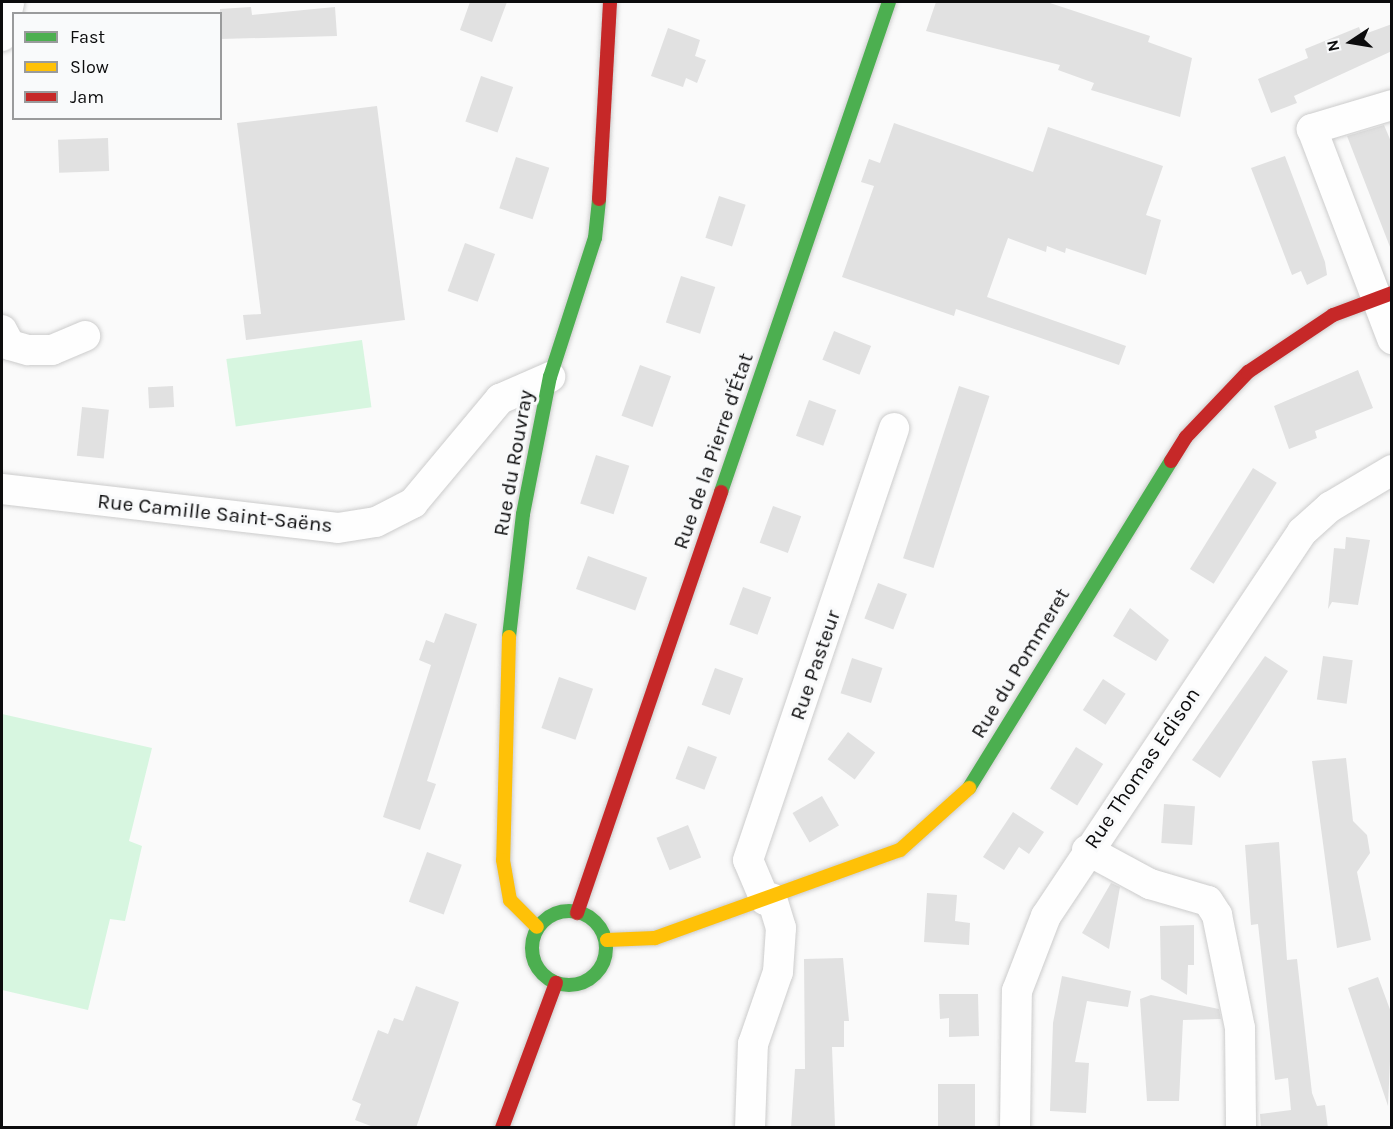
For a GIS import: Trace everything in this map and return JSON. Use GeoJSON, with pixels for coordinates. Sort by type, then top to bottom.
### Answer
{"type":"FeatureCollection","features":[{"type":"Feature","properties":{"kind":"street"},"geometry":{"type":"LineString","coordinates":[[2,36],[9,2]]}},
{"type":"Feature","properties":{"kind":"street","name":"Rue du Rouvray"},"geometry":{"type":"LineString","coordinates":[[537,927],[510,900],[502,860],[510,616],[523,514],[550,377],[595,238],[606,131],[610,2]]}},
{"type":"Feature","properties":{"kind":"street","name":"Rue de la Pierre d'État"},"geometry":{"type":"LineString","coordinates":[[577,913],[889,2]]}},
{"type":"Feature","properties":{"kind":"street"},"geometry":{"type":"LineString","coordinates":[[1392,105],[1312,129],[1384,295],[1392,339]]}},
{"type":"Feature","properties":{"kind":"street","name":"Rue du Pommeret"},"geometry":{"type":"LineString","coordinates":[[608,940],[655,938],[900,850],[967,791],[1186,437],[1248,372],[1333,315],[1384,295]]}},
{"type":"Feature","properties":{"kind":"street"},"geometry":{"type":"LineString","coordinates":[[2,330],[10,345],[28,350],[52,350],[85,336]]}},
{"type":"Feature","properties":{"kind":"street","name":"Rue Camille Saint-Saëns"},"geometry":{"type":"LineString","coordinates":[[2,489],[338,528],[376,522],[413,503],[500,399],[550,377]]}},
{"type":"Feature","properties":{"kind":"street","name":"Rue Pasteur"},"geometry":{"type":"LineString","coordinates":[[750,1128],[753,1044],[778,972],[781,928],[748,860],[894,428]]}},
{"type":"Feature","properties":{"kind":"street","name":"Rue Thomas Edison"},"geometry":{"type":"LineString","coordinates":[[1015,1128],[1017,991],[1046,916],[1087,850],[1302,532],[1330,507],[1392,470]]}},
{"type":"Feature","properties":{"kind":"street"},"geometry":{"type":"LineString","coordinates":[[1087,850],[1150,884],[1208,901],[1217,915],[1240,1028],[1241,1128]]}},
{"type":"Feature","properties":{"kind":"street"},"geometry":{"type":"LineString","coordinates":[[561,910],[577,913],[590,916],[608,940],[601,969],[577,985],[556,983],[531,956],[537,927],[561,910]]}},
{"type":"Feature","properties":{"kind":"street"},"geometry":{"type":"LineString","coordinates":[[502,1128],[556,983]]}},
{"type":"Feature","properties":{"kind":"green space"},"geometry":{"type":"Polygon","coordinates":[[[362,340],[371,407],[236,426],[226,359],[362,340]]]}},
{"type":"Feature","properties":{"kind":"green space"},"geometry":{"type":"Polygon","coordinates":[[[2,714],[152,748],[129,841],[142,846],[125,921],[110,919],[88,1010],[2,990],[2,714]]]}},
{"type":"Feature","properties":{"kind":"building"},"geometry":{"type":"Polygon","coordinates":[[[470,2],[507,2],[492,42],[460,30],[470,2]]]}},
{"type":"Feature","properties":{"kind":"building"},"geometry":{"type":"Polygon","coordinates":[[[936,2],[1047,2],[1150,36],[1148,42],[1192,58],[1180,117],[1091,90],[1094,83],[1058,70],[1060,65],[926,31],[936,2]]]}},
{"type":"Feature","properties":{"kind":"building"},"geometry":{"type":"Polygon","coordinates":[[[251,7],[252,15],[335,7],[337,36],[222,39],[220,9],[251,7]]]}},
{"type":"Feature","properties":{"kind":"building"},"geometry":{"type":"Polygon","coordinates":[[[1392,24],[1392,51],[1294,96],[1297,103],[1271,113],[1258,79],[1308,58],[1305,49],[1359,27],[1362,35],[1392,24]]]}},
{"type":"Feature","properties":{"kind":"building"},"geometry":{"type":"Polygon","coordinates":[[[668,28],[700,40],[695,56],[706,60],[697,83],[686,78],[683,87],[651,76],[668,28]]]}},
{"type":"Feature","properties":{"kind":"building"},"geometry":{"type":"Polygon","coordinates":[[[481,76],[513,87],[498,132],[465,121],[481,76]]]}},
{"type":"Feature","properties":{"kind":"building"},"geometry":{"type":"Polygon","coordinates":[[[377,106],[405,320],[246,340],[243,315],[261,314],[237,123],[377,106]]]}},
{"type":"Feature","properties":{"kind":"building"},"geometry":{"type":"Polygon","coordinates":[[[894,123],[1033,172],[1048,127],[1163,166],[1146,215],[1161,220],[1146,275],[1066,248],[1065,253],[1047,246],[1046,252],[1008,238],[987,297],[1126,346],[1119,365],[956,309],[954,316],[842,277],[874,186],[861,182],[869,159],[880,163],[894,123]]]}},
{"type":"Feature","properties":{"kind":"building"},"geometry":{"type":"Polygon","coordinates":[[[1384,125],[1392,144],[1390,247],[1347,136],[1384,125]]]}},
{"type":"Feature","properties":{"kind":"building"},"geometry":{"type":"Polygon","coordinates":[[[108,138],[109,171],[59,173],[58,140],[108,138]]]}},
{"type":"Feature","properties":{"kind":"building"},"geometry":{"type":"Polygon","coordinates":[[[1285,156],[1325,262],[1327,275],[1307,285],[1301,271],[1292,275],[1251,168],[1285,156]]]}},
{"type":"Feature","properties":{"kind":"building"},"geometry":{"type":"Polygon","coordinates":[[[516,157],[549,168],[533,219],[499,208],[516,157]]]}},
{"type":"Feature","properties":{"kind":"building"},"geometry":{"type":"Polygon","coordinates":[[[719,196],[746,205],[732,246],[705,238],[719,196]]]}},
{"type":"Feature","properties":{"kind":"building"},"geometry":{"type":"Polygon","coordinates":[[[465,243],[495,254],[478,302],[448,291],[465,243]]]}},
{"type":"Feature","properties":{"kind":"building"},"geometry":{"type":"Polygon","coordinates":[[[681,276],[715,287],[700,334],[666,323],[681,276]]]}},
{"type":"Feature","properties":{"kind":"building"},"geometry":{"type":"Polygon","coordinates":[[[834,331],[871,346],[859,375],[822,360],[834,331]]]}},
{"type":"Feature","properties":{"kind":"building"},"geometry":{"type":"Polygon","coordinates":[[[640,365],[671,376],[653,427],[622,416],[640,365]]]}},
{"type":"Feature","properties":{"kind":"building"},"geometry":{"type":"Polygon","coordinates":[[[1358,370],[1373,408],[1315,431],[1317,438],[1289,449],[1274,406],[1358,370]]]}},
{"type":"Feature","properties":{"kind":"building"},"geometry":{"type":"Polygon","coordinates":[[[173,386],[174,407],[149,408],[148,387],[173,386]]]}},
{"type":"Feature","properties":{"kind":"building"},"geometry":{"type":"Polygon","coordinates":[[[959,386],[989,396],[934,568],[903,558],[959,386]]]}},
{"type":"Feature","properties":{"kind":"building"},"geometry":{"type":"Polygon","coordinates":[[[809,400],[836,410],[823,446],[796,436],[809,400]]]}},
{"type":"Feature","properties":{"kind":"building"},"geometry":{"type":"Polygon","coordinates":[[[82,407],[109,410],[104,459],[77,456],[82,407]]]}},
{"type":"Feature","properties":{"kind":"building"},"geometry":{"type":"Polygon","coordinates":[[[596,455],[629,466],[614,514],[580,504],[596,455]]]}},
{"type":"Feature","properties":{"kind":"building"},"geometry":{"type":"Polygon","coordinates":[[[1253,468],[1277,483],[1214,584],[1190,569],[1253,468]]]}},
{"type":"Feature","properties":{"kind":"building"},"geometry":{"type":"Polygon","coordinates":[[[773,506],[801,516],[788,553],[760,543],[773,506]]]}},
{"type":"Feature","properties":{"kind":"building"},"geometry":{"type":"Polygon","coordinates":[[[1346,537],[1370,540],[1358,605],[1332,602],[1328,609],[1334,548],[1345,549],[1346,537]]]}},
{"type":"Feature","properties":{"kind":"building"},"geometry":{"type":"Polygon","coordinates":[[[588,556],[647,578],[635,610],[576,589],[588,556]]]}},
{"type":"Feature","properties":{"kind":"building"},"geometry":{"type":"Polygon","coordinates":[[[878,583],[907,594],[893,630],[864,618],[878,583]]]}},
{"type":"Feature","properties":{"kind":"building"},"geometry":{"type":"Polygon","coordinates":[[[743,587],[771,597],[758,635],[729,625],[743,587]]]}},
{"type":"Feature","properties":{"kind":"building"},"geometry":{"type":"Polygon","coordinates":[[[1130,608],[1169,640],[1156,661],[1113,636],[1130,608]]]}},
{"type":"Feature","properties":{"kind":"building"},"geometry":{"type":"Polygon","coordinates":[[[445,613],[477,624],[427,781],[436,784],[420,830],[383,817],[431,665],[419,660],[426,640],[434,643],[445,613]]]}},
{"type":"Feature","properties":{"kind":"building"},"geometry":{"type":"Polygon","coordinates":[[[1265,656],[1288,671],[1220,778],[1192,760],[1265,656]]]}},
{"type":"Feature","properties":{"kind":"building"},"geometry":{"type":"Polygon","coordinates":[[[1323,656],[1353,660],[1347,704],[1317,700],[1323,656]]]}},
{"type":"Feature","properties":{"kind":"building"},"geometry":{"type":"Polygon","coordinates":[[[852,658],[882,668],[871,703],[841,693],[852,658]]]}},
{"type":"Feature","properties":{"kind":"building"},"geometry":{"type":"Polygon","coordinates":[[[715,668],[743,678],[730,715],[702,705],[715,668]]]}},
{"type":"Feature","properties":{"kind":"building"},"geometry":{"type":"Polygon","coordinates":[[[559,677],[593,689],[575,740],[541,728],[559,677]]]}},
{"type":"Feature","properties":{"kind":"building"},"geometry":{"type":"Polygon","coordinates":[[[1103,679],[1126,694],[1105,725],[1083,710],[1103,679]]]}},
{"type":"Feature","properties":{"kind":"building"},"geometry":{"type":"Polygon","coordinates":[[[848,732],[875,752],[855,780],[828,759],[848,732]]]}},
{"type":"Feature","properties":{"kind":"building"},"geometry":{"type":"Polygon","coordinates":[[[688,746],[717,757],[704,790],[675,779],[688,746]]]}},
{"type":"Feature","properties":{"kind":"building"},"geometry":{"type":"Polygon","coordinates":[[[1076,747],[1103,764],[1077,806],[1050,789],[1076,747]]]}},
{"type":"Feature","properties":{"kind":"building"},"geometry":{"type":"Polygon","coordinates":[[[1346,758],[1353,821],[1367,835],[1370,853],[1357,872],[1371,940],[1337,948],[1312,761],[1346,758]]]}},
{"type":"Feature","properties":{"kind":"building"},"geometry":{"type":"Polygon","coordinates":[[[822,796],[839,825],[810,842],[793,813],[822,796]]]}},
{"type":"Feature","properties":{"kind":"building"},"geometry":{"type":"Polygon","coordinates":[[[1164,804],[1195,806],[1192,845],[1161,843],[1164,804]]]}},
{"type":"Feature","properties":{"kind":"building"},"geometry":{"type":"Polygon","coordinates":[[[1013,812],[1044,832],[1029,854],[1019,847],[1004,870],[983,857],[1013,812]]]}},
{"type":"Feature","properties":{"kind":"building"},"geometry":{"type":"Polygon","coordinates":[[[688,825],[701,857],[670,870],[656,838],[688,825]]]}},
{"type":"Feature","properties":{"kind":"building"},"geometry":{"type":"Polygon","coordinates":[[[1279,842],[1287,960],[1297,959],[1312,1093],[1317,1106],[1325,1105],[1328,1128],[1261,1128],[1260,1114],[1291,1110],[1288,1078],[1275,1080],[1258,924],[1251,925],[1245,845],[1279,842]]]}},
{"type":"Feature","properties":{"kind":"building"},"geometry":{"type":"Polygon","coordinates":[[[427,852],[462,865],[444,914],[409,902],[427,852]]]}},
{"type":"Feature","properties":{"kind":"building"},"geometry":{"type":"Polygon","coordinates":[[[1111,883],[1120,887],[1109,949],[1082,933],[1111,883]]]}},
{"type":"Feature","properties":{"kind":"building"},"geometry":{"type":"Polygon","coordinates":[[[927,893],[957,895],[955,921],[970,923],[969,945],[924,942],[927,893]]]}},
{"type":"Feature","properties":{"kind":"building"},"geometry":{"type":"Polygon","coordinates":[[[1194,925],[1194,965],[1188,965],[1187,995],[1161,979],[1160,926],[1194,925]]]}},
{"type":"Feature","properties":{"kind":"building"},"geometry":{"type":"Polygon","coordinates":[[[843,958],[849,1021],[844,1021],[844,1047],[832,1047],[835,1126],[791,1128],[795,1069],[805,1069],[804,959],[843,958]]]}},
{"type":"Feature","properties":{"kind":"building"},"geometry":{"type":"Polygon","coordinates":[[[1062,976],[1131,991],[1128,1007],[1087,1001],[1075,1062],[1089,1063],[1086,1113],[1050,1111],[1053,1023],[1062,976]]]}},
{"type":"Feature","properties":{"kind":"building"},"geometry":{"type":"Polygon","coordinates":[[[1378,977],[1392,1015],[1388,1106],[1348,988],[1378,977]]]}},
{"type":"Feature","properties":{"kind":"building"},"geometry":{"type":"Polygon","coordinates":[[[416,986],[459,1002],[416,1128],[376,1128],[355,1120],[361,1104],[352,1100],[378,1030],[388,1034],[394,1018],[403,1021],[416,986]]]}},
{"type":"Feature","properties":{"kind":"building"},"geometry":{"type":"Polygon","coordinates":[[[939,994],[978,994],[979,1036],[949,1037],[949,1018],[940,1019],[939,994]]]}},
{"type":"Feature","properties":{"kind":"building"},"geometry":{"type":"Polygon","coordinates":[[[1151,995],[1219,1009],[1221,1019],[1183,1020],[1179,1101],[1147,1101],[1140,999],[1151,995]]]}},
{"type":"Feature","properties":{"kind":"building"},"geometry":{"type":"Polygon","coordinates":[[[938,1084],[975,1084],[975,1126],[938,1126],[938,1084]]]}},
{"type":"Feature","properties":{"kind":"traffic: fast"},"geometry":{"type":"LineString","coordinates":[[721,492],[889,2]]}},
{"type":"Feature","properties":{"kind":"traffic: fast"},"geometry":{"type":"LineString","coordinates":[[509,637],[523,514],[550,377],[595,238],[599,199]]}},
{"type":"Feature","properties":{"kind":"traffic: fast"},"geometry":{"type":"LineString","coordinates":[[969,788],[1171,461]]}},
{"type":"Feature","properties":{"kind":"traffic: fast"},"geometry":{"type":"LineString","coordinates":[[569,911],[583,914],[595,922],[603,934],[606,948],[603,962],[595,974],[583,982],[569,985],[555,982],[543,974],[535,962],[532,948],[535,934],[543,922],[555,914],[569,911]]}},
{"type":"Feature","properties":{"kind":"traffic: slow"},"geometry":{"type":"LineString","coordinates":[[509,637],[503,860],[510,900],[537,927]]}},
{"type":"Feature","properties":{"kind":"traffic: slow"},"geometry":{"type":"LineString","coordinates":[[607,940],[655,938],[900,850],[969,788]]}},
{"type":"Feature","properties":{"kind":"traffic: jam"},"geometry":{"type":"LineString","coordinates":[[599,199],[610,2]]}},
{"type":"Feature","properties":{"kind":"traffic: jam"},"geometry":{"type":"LineString","coordinates":[[1171,461],[1186,437],[1248,372],[1333,315],[1392,293]]}},
{"type":"Feature","properties":{"kind":"traffic: jam"},"geometry":{"type":"LineString","coordinates":[[577,913],[721,492]]}},
{"type":"Feature","properties":{"kind":"traffic: jam"},"geometry":{"type":"LineString","coordinates":[[502,1128],[556,983]]}}]}
